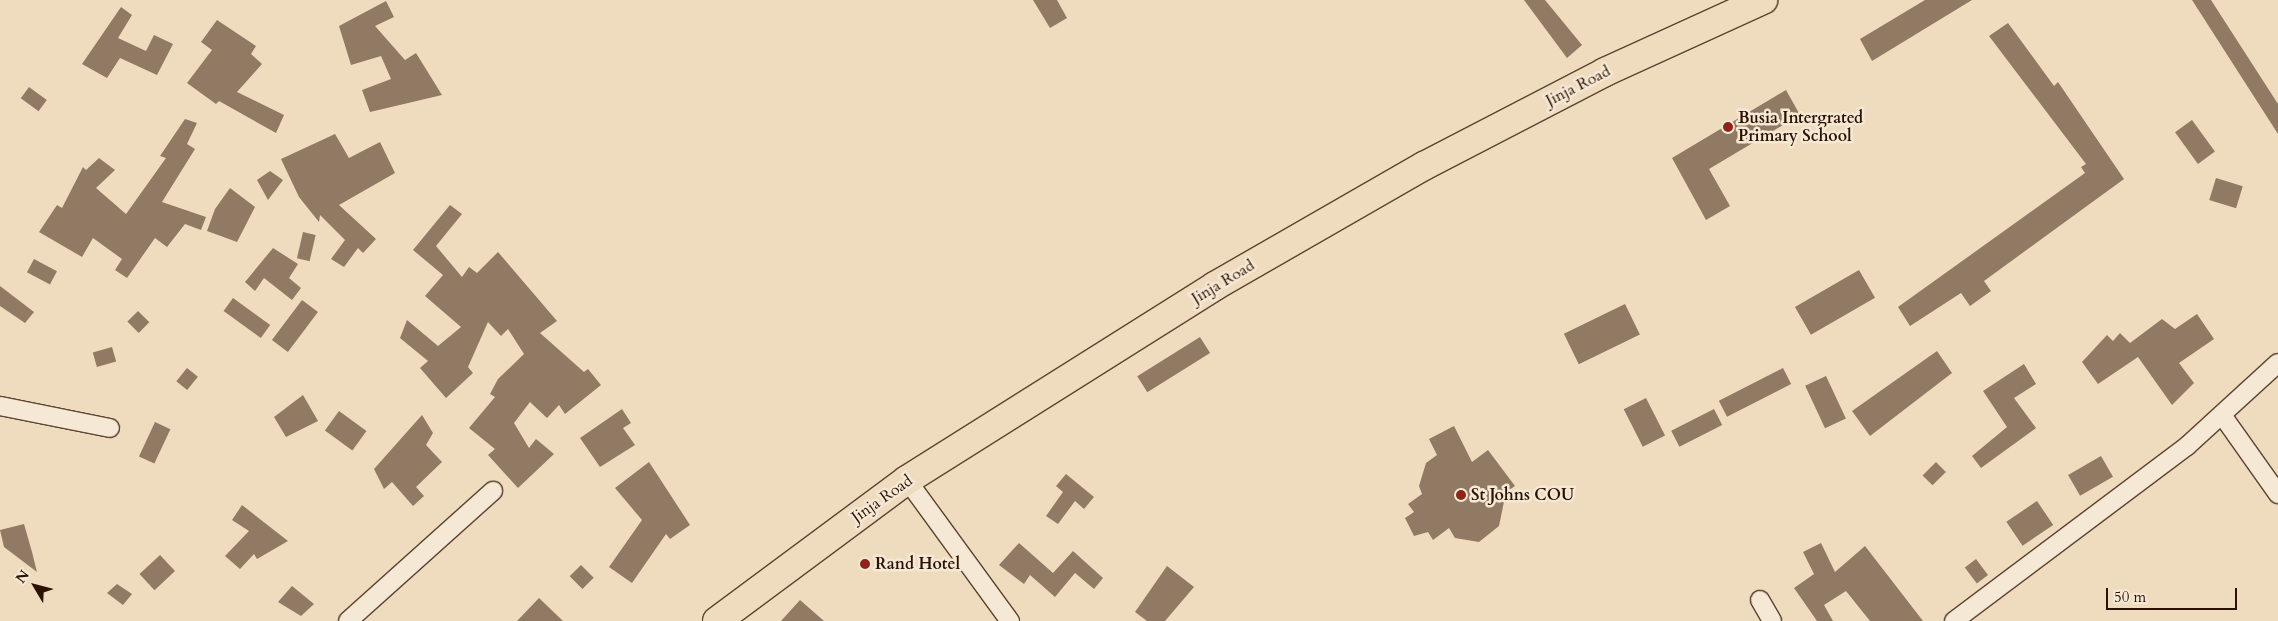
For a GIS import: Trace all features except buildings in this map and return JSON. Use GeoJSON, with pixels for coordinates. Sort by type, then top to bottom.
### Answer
{"type":"FeatureCollection","features":[{"type":"Feature","properties":{"kind":"main road","name":"Jinja Road"},"geometry":{"type":"LineString","coordinates":[[717,621],[907,480],[1214,286],[1424,166],[1605,72],[1763,0]]}},
{"type":"Feature","properties":{"kind":"street"},"geometry":{"type":"LineString","coordinates":[[1954,621],[2222,415],[2278,364]]}},
{"type":"Feature","properties":{"kind":"street"},"geometry":{"type":"LineString","coordinates":[[0,406],[110,428]]}},
{"type":"Feature","properties":{"kind":"street"},"geometry":{"type":"LineString","coordinates":[[2222,415],[2278,494]]}},
{"type":"Feature","properties":{"kind":"street"},"geometry":{"type":"LineString","coordinates":[[907,480],[1010,621]]}},
{"type":"Feature","properties":{"kind":"street"},"geometry":{"type":"LineString","coordinates":[[348,621],[493,491]]}},
{"type":"Feature","properties":{"kind":"street"},"geometry":{"type":"LineString","coordinates":[[1760,600],[1772,621]]}},
{"type":"Feature","properties":{"kind":"place","name":"Busia Intergrated Primary School"},"geometry":{"type":"Point","coordinates":[1728,127]}},
{"type":"Feature","properties":{"kind":"place","name":"St Johns COU"},"geometry":{"type":"Point","coordinates":[1461,495]}},
{"type":"Feature","properties":{"kind":"place","name":"Rand Hotel"},"geometry":{"type":"Point","coordinates":[865,564]}}]}
